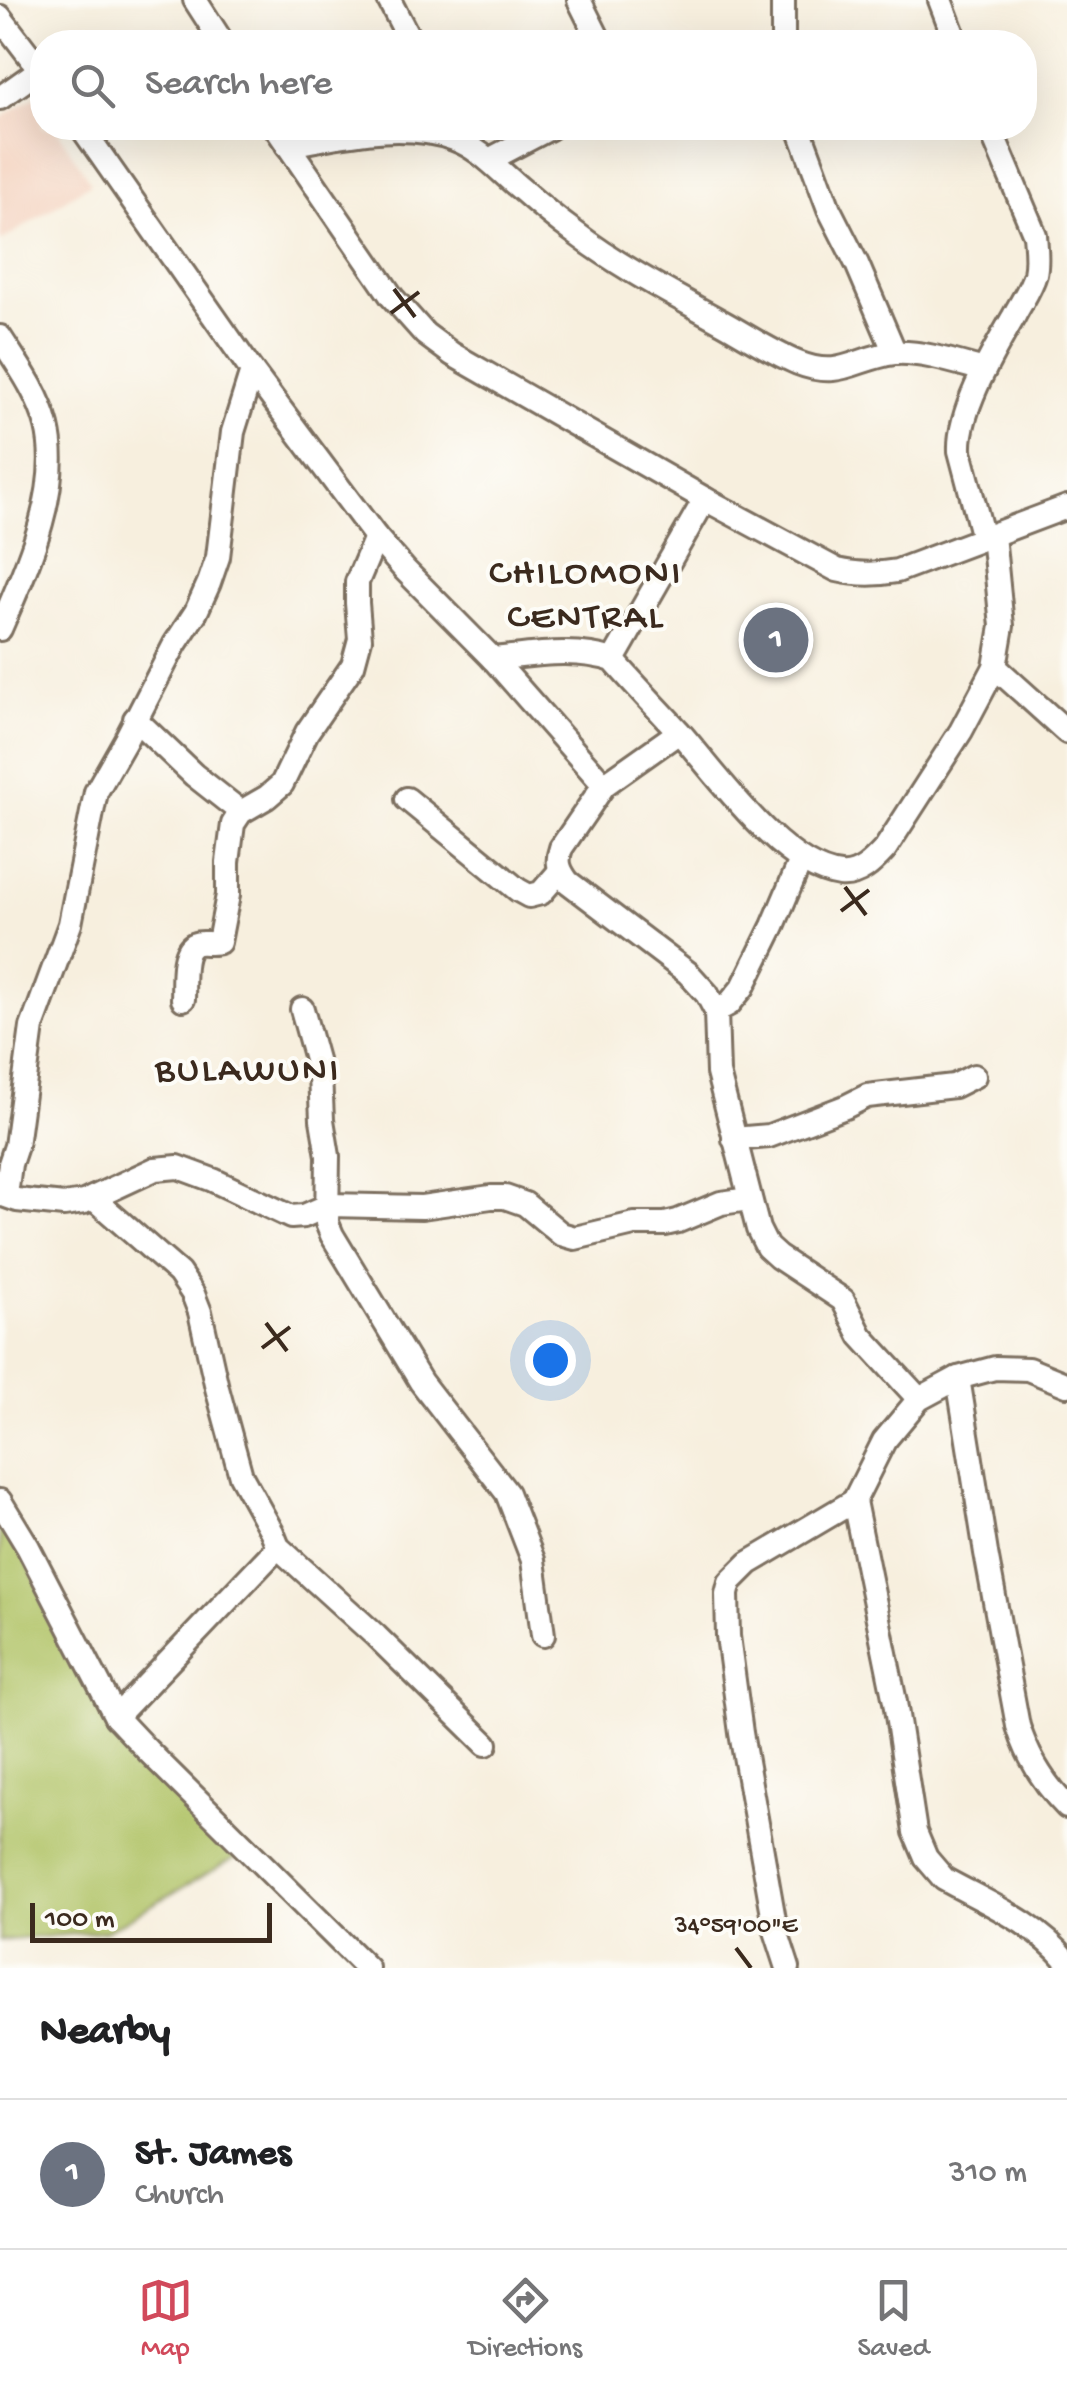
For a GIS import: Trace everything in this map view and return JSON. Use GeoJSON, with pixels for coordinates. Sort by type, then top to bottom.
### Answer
{"type":"FeatureCollection","features":[{"type":"Feature","properties":{"kind":"street"},"geometry":{"type":"LineString","coordinates":[[195,0],[214,30]]}},
{"type":"Feature","properties":{"kind":"street"},"geometry":{"type":"LineString","coordinates":[[389,0],[405,30]]}},
{"type":"Feature","properties":{"kind":"street"},"geometry":{"type":"LineString","coordinates":[[579,0],[594,30]]}},
{"type":"Feature","properties":{"kind":"street"},"geometry":{"type":"LineString","coordinates":[[782,30],[783,0]]}},
{"type":"Feature","properties":{"kind":"street"},"geometry":{"type":"LineString","coordinates":[[940,0],[951,30]]}},
{"type":"Feature","properties":{"kind":"street"},"geometry":{"type":"LineString","coordinates":[[0,17],[30,55]]}},
{"type":"Feature","properties":{"kind":"street"},"geometry":{"type":"LineString","coordinates":[[0,98],[30,78]]}},
{"type":"Feature","properties":{"kind":"street"},"geometry":{"type":"LineString","coordinates":[[90,140],[252,370],[376,537],[494,659],[604,785]]}},
{"type":"Feature","properties":{"kind":"street"},"geometry":{"type":"LineString","coordinates":[[285,140],[392,297],[425,334],[452,354],[837,570],[857,575],[897,571],[1067,507]]}},
{"type":"Feature","properties":{"kind":"street"},"geometry":{"type":"LineString","coordinates":[[804,140],[895,353]]}},
{"type":"Feature","properties":{"kind":"street"},"geometry":{"type":"LineString","coordinates":[[494,659],[589,653],[612,660],[752,817],[801,860],[846,875],[873,862],[951,746],[995,667],[1002,626],[988,536],[959,438],[984,370],[1030,288],[1037,253],[1035,235],[995,140]]}},
{"type":"Feature","properties":{"kind":"street"},"geometry":{"type":"LineString","coordinates":[[473,145],[560,222],[600,250],[792,361],[810,368],[834,370],[895,353],[984,370]]}},
{"type":"Feature","properties":{"kind":"street"},"geometry":{"type":"LineString","coordinates":[[0,337],[43,414],[50,453],[46,502],[36,542],[2,617]]}},
{"type":"Feature","properties":{"kind":"street"},"geometry":{"type":"LineString","coordinates":[[252,370],[233,432],[218,556],[196,612],[96,792],[70,924],[32,1026],[16,1146],[3,1194],[17,1200],[64,1205],[93,1198],[155,1169],[178,1167],[291,1217],[329,1205],[422,1207],[505,1197],[525,1204],[561,1234],[576,1238],[634,1224],[678,1222],[721,1203],[749,1199]]}},
{"type":"Feature","properties":{"kind":"street"},"geometry":{"type":"LineString","coordinates":[[612,660],[706,499]]}},
{"type":"Feature","properties":{"kind":"street"},"geometry":{"type":"LineString","coordinates":[[183,999],[190,946],[219,942],[228,896],[233,824],[241,812],[282,784],[308,732],[353,665],[360,639],[358,582],[376,537]]}},
{"type":"Feature","properties":{"kind":"street"},"geometry":{"type":"LineString","coordinates":[[995,667],[1067,732]]}},
{"type":"Feature","properties":{"kind":"street"},"geometry":{"type":"LineString","coordinates":[[135,719],[194,775],[241,812]]}},
{"type":"Feature","properties":{"kind":"street"},"geometry":{"type":"LineString","coordinates":[[679,732],[604,785],[566,838],[557,860],[560,871],[568,882],[688,973],[708,994],[716,1011],[716,1060],[758,1229],[778,1257],[843,1300],[861,1336],[919,1398]]}},
{"type":"Feature","properties":{"kind":"street"},"geometry":{"type":"LineString","coordinates":[[406,799],[529,896],[541,893],[560,871]]}},
{"type":"Feature","properties":{"kind":"street"},"geometry":{"type":"LineString","coordinates":[[716,1011],[729,1004],[744,987],[801,860]]}},
{"type":"Feature","properties":{"kind":"street"},"geometry":{"type":"LineString","coordinates":[[302,1009],[320,1074],[328,1156],[327,1224],[338,1249],[421,1382],[507,1493],[533,1560],[543,1634]]}},
{"type":"Feature","properties":{"kind":"street"},"geometry":{"type":"LineString","coordinates":[[734,1139],[768,1136],[868,1096],[954,1086],[974,1076]]}},
{"type":"Feature","properties":{"kind":"street"},"geometry":{"type":"LineString","coordinates":[[93,1198],[178,1273],[193,1294],[241,1476],[278,1548],[376,1636],[486,1744]]}},
{"type":"Feature","properties":{"kind":"street"},"geometry":{"type":"LineString","coordinates":[[788,1968],[776,1931],[741,1733],[728,1636],[726,1594],[730,1582],[749,1563],[854,1501],[884,1441],[919,1398],[958,1378],[996,1368],[1028,1369],[1067,1385]]}},
{"type":"Feature","properties":{"kind":"street"},"geometry":{"type":"LineString","coordinates":[[958,1378],[1018,1726],[1036,1770],[1067,1806]]}},
{"type":"Feature","properties":{"kind":"street"},"geometry":{"type":"LineString","coordinates":[[0,1501],[28,1546],[116,1716],[367,1968]]}},
{"type":"Feature","properties":{"kind":"street"},"geometry":{"type":"LineString","coordinates":[[854,1501],[895,1702],[918,1844],[935,1871],[1032,1928],[1067,1961]]}},
{"type":"Feature","properties":{"kind":"street"},"geometry":{"type":"LineString","coordinates":[[116,1716],[278,1548]]}},
{"type":"Feature","properties":{"kind":"shaded area"},"geometry":{"type":"Polygon","coordinates":[[[30,99],[30,140],[64,140],[91,183],[0,242],[0,119],[30,99]]]}},
{"type":"Feature","properties":{"kind":"green space"},"geometry":{"type":"Polygon","coordinates":[[[0,1508],[97,1701],[238,1856],[106,1931],[0,1941],[0,1508]]]}},
{"type":"Feature","properties":{"kind":"place","name":"St. James"},"geometry":{"type":"Point","coordinates":[776,640]}},
{"type":"Feature","properties":{"kind":"district","name":"CHILOMONI CENTRAL"},"geometry":{"type":"Point","coordinates":[586,597]}},
{"type":"Feature","properties":{"kind":"district","name":"BULAWUNI"},"geometry":{"type":"Point","coordinates":[248,1072]}}]}
